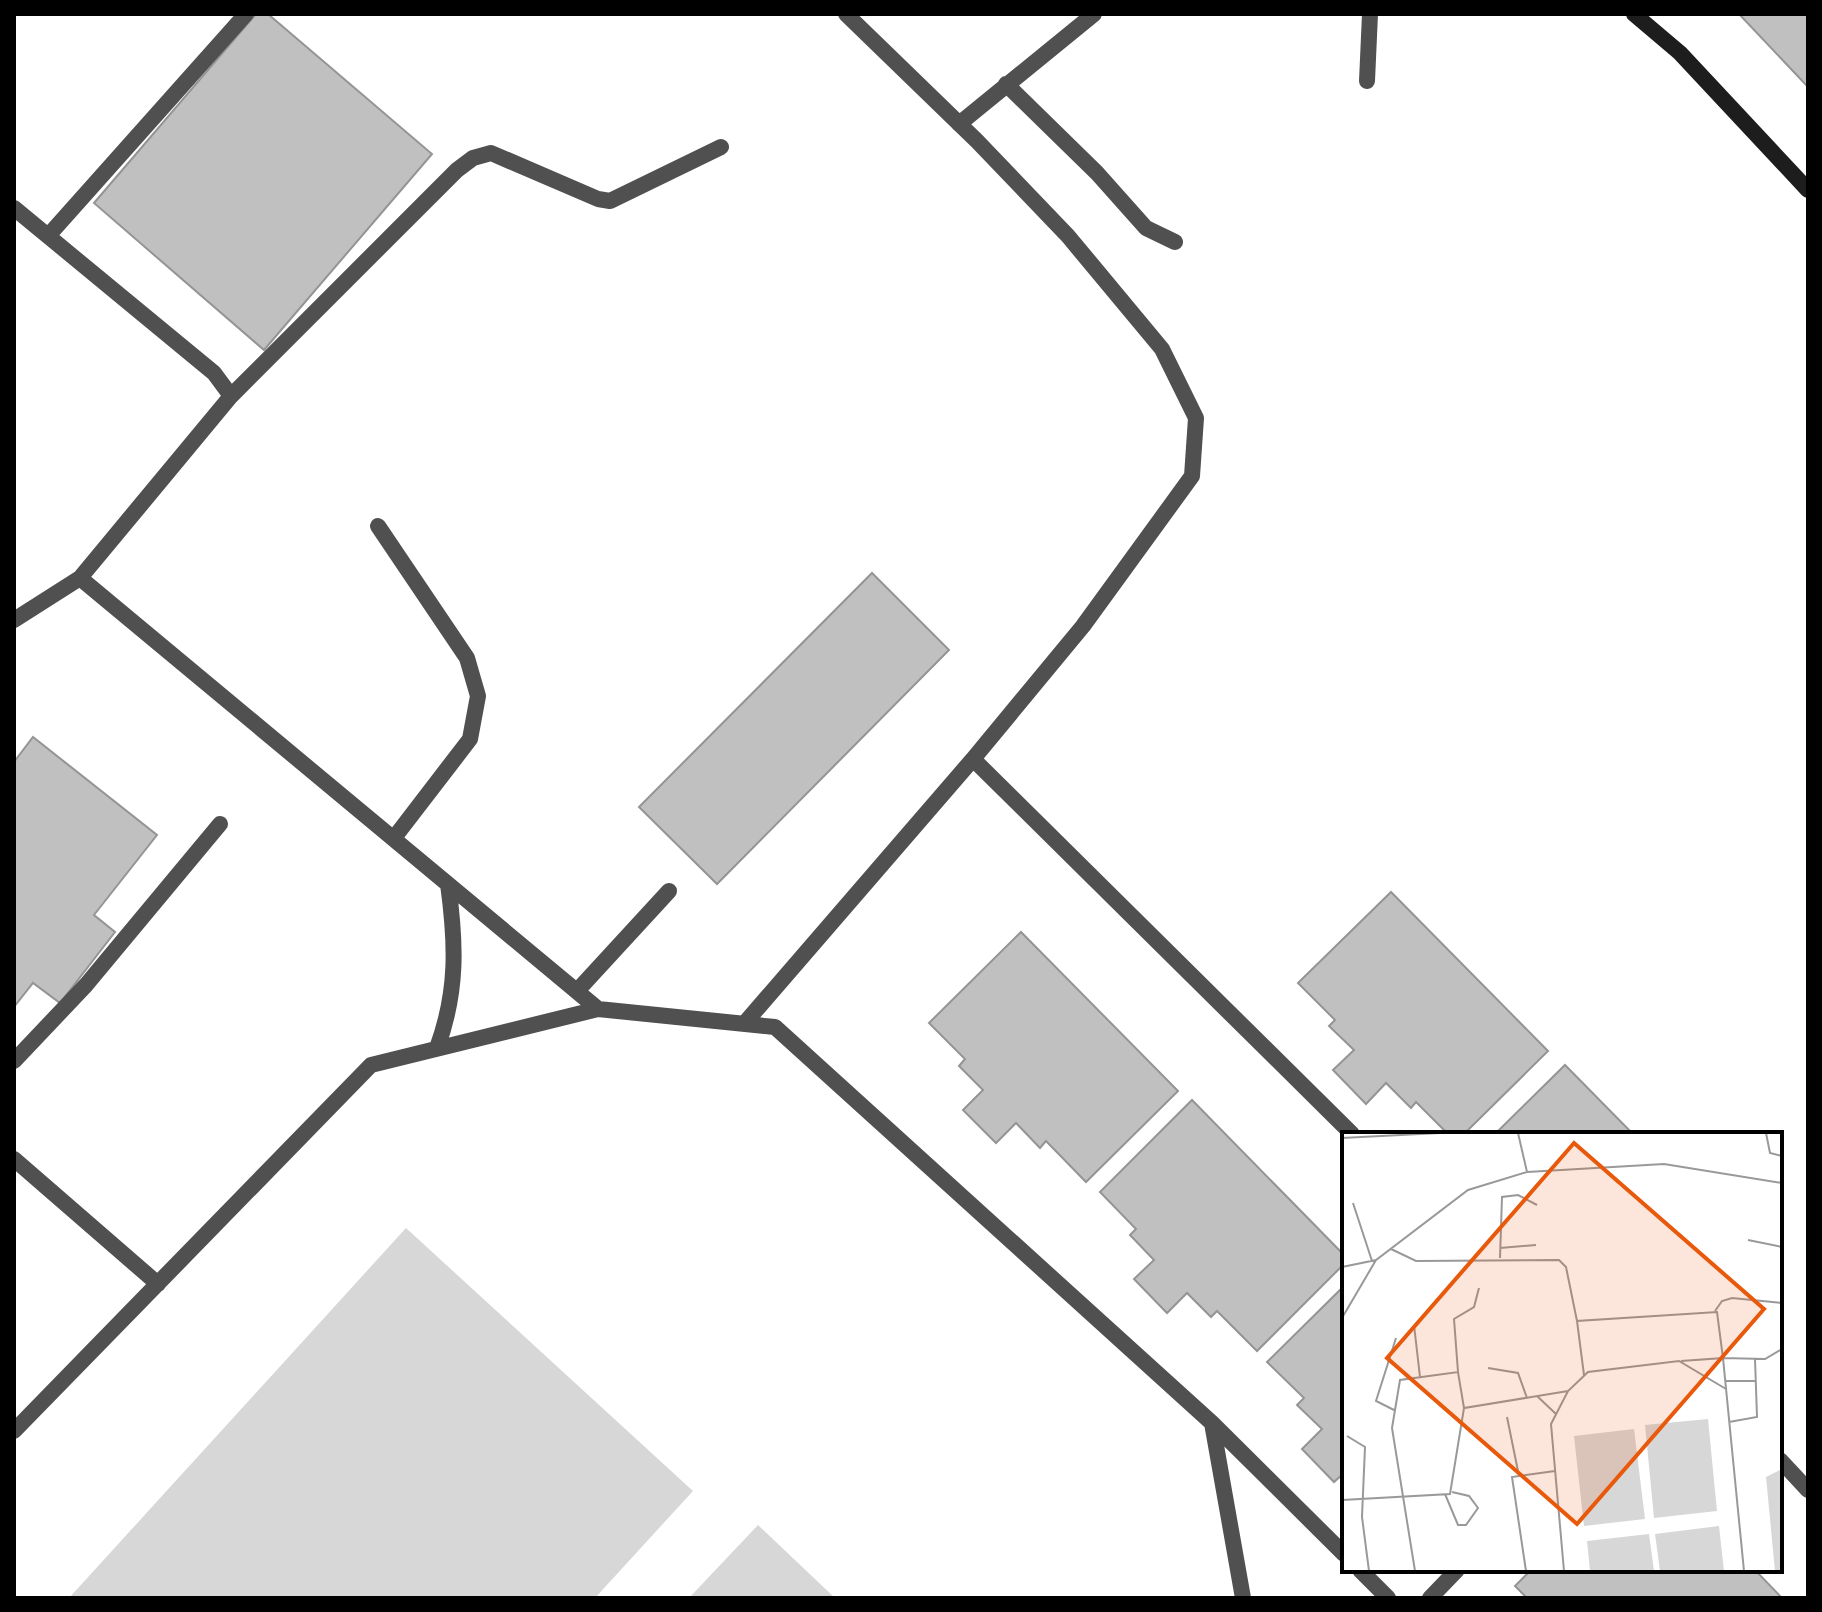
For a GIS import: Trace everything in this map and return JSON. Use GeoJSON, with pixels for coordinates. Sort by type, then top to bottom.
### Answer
{"type":"FeatureCollection","features":[{"type":"Feature","properties":{"kind":"main road"},"geometry":{"type":"LineString","coordinates":[[1634,14],[1680,53],[1808,190]]}},
{"type":"Feature","properties":{"kind":"lane"},"geometry":{"type":"LineString","coordinates":[[48,236],[246,14]]}},
{"type":"Feature","properties":{"kind":"lane"},"geometry":{"type":"LineString","coordinates":[[744,1024],[973,759],[1083,626],[1192,476],[1196,418],[1162,349],[1068,236],[846,14]]}},
{"type":"Feature","properties":{"kind":"lane"},"geometry":{"type":"LineString","coordinates":[[959,124],[1094,14]]}},
{"type":"Feature","properties":{"kind":"lane"},"geometry":{"type":"LineString","coordinates":[[1367,81],[1370,14]]}},
{"type":"Feature","properties":{"kind":"lane"},"geometry":{"type":"LineString","coordinates":[[1006,84],[1097,173],[1146,228],[1175,242]]}},
{"type":"Feature","properties":{"kind":"lane"},"geometry":{"type":"LineString","coordinates":[[14,620],[80,578],[231,396],[457,170],[473,158],[491,153],[598,199],[610,201],[721,147]]}},
{"type":"Feature","properties":{"kind":"lane"},"geometry":{"type":"LineString","coordinates":[[14,208],[214,373],[231,396]]}},
{"type":"Feature","properties":{"kind":"lane"},"geometry":{"type":"LineString","coordinates":[[378,526],[467,658],[478,696],[470,739],[394,838]]}},
{"type":"Feature","properties":{"kind":"lane"},"geometry":{"type":"LineString","coordinates":[[80,578],[598,1009]]}},
{"type":"Feature","properties":{"kind":"lane"},"geometry":{"type":"LineString","coordinates":[[973,759],[1350,1132]]}},
{"type":"Feature","properties":{"kind":"lane"},"geometry":{"type":"LineString","coordinates":[[14,1061],[86,985],[220,824]]}},
{"type":"Feature","properties":{"kind":"lane"},"geometry":{"type":"LineString","coordinates":[[437,1048],[448,1018],[457,945],[448,884]]}},
{"type":"Feature","properties":{"kind":"lane"},"geometry":{"type":"LineString","coordinates":[[577,991],[669,891]]}},
{"type":"Feature","properties":{"kind":"lane"},"geometry":{"type":"LineString","coordinates":[[14,1431],[371,1065],[598,1009],[775,1027],[1212,1423],[1342,1552]]}},
{"type":"Feature","properties":{"kind":"lane"},"geometry":{"type":"LineString","coordinates":[[14,1159],[158,1284]]}},
{"type":"Feature","properties":{"kind":"lane"},"geometry":{"type":"LineString","coordinates":[[1212,1423],[1243,1598]]}},
{"type":"Feature","properties":{"kind":"lane"},"geometry":{"type":"LineString","coordinates":[[1782,1462],[1808,1490]]}},
{"type":"Feature","properties":{"kind":"lane"},"geometry":{"type":"LineString","coordinates":[[1362,1572],[1388,1598]]}},
{"type":"Feature","properties":{"kind":"lane"},"geometry":{"type":"LineString","coordinates":[[1430,1598],[1455,1572]]}},
{"type":"Feature","properties":{"kind":"shaded area"},"geometry":{"type":"Polygon","coordinates":[[[406,1228],[693,1491],[595,1598],[69,1598],[406,1228]]]}},
{"type":"Feature","properties":{"kind":"shaded area"},"geometry":{"type":"Polygon","coordinates":[[[758,1525],[835,1598],[689,1598],[758,1525]]]}},
{"type":"Feature","properties":{"kind":"building"},"geometry":{"type":"Polygon","coordinates":[[[256,14],[268,14],[432,154],[264,350],[94,203],[256,14]]]}},
{"type":"Feature","properties":{"kind":"building"},"geometry":{"type":"Polygon","coordinates":[[[1739,14],[1808,14],[1808,87],[1739,14]]]}},
{"type":"Feature","properties":{"kind":"building"},"geometry":{"type":"Polygon","coordinates":[[[872,573],[949,650],[717,884],[639,807],[872,573]]]}},
{"type":"Feature","properties":{"kind":"building"},"geometry":{"type":"Polygon","coordinates":[[[33,737],[157,835],[94,915],[115,932],[60,1003],[33,983],[14,1007],[14,762],[33,737]]]}},
{"type":"Feature","properties":{"kind":"building"},"geometry":{"type":"Polygon","coordinates":[[[1391,892],[1548,1051],[1466,1132],[1446,1132],[1416,1102],[1411,1108],[1386,1083],[1366,1104],[1333,1070],[1354,1050],[1329,1026],[1335,1020],[1298,983],[1391,892]]]}},
{"type":"Feature","properties":{"kind":"building"},"geometry":{"type":"Polygon","coordinates":[[[1021,932],[1178,1091],[1086,1182],[1046,1141],[1040,1148],[1016,1123],[996,1143],[963,1110],[983,1090],[959,1066],[965,1059],[929,1023],[1021,932]]]}},
{"type":"Feature","properties":{"kind":"building"},"geometry":{"type":"Polygon","coordinates":[[[1565,1065],[1631,1132],[1497,1132],[1565,1065]]]}},
{"type":"Feature","properties":{"kind":"building"},"geometry":{"type":"Polygon","coordinates":[[[1192,1100],[1342,1253],[1342,1266],[1257,1351],[1217,1311],[1211,1317],[1187,1293],[1167,1313],[1134,1279],[1154,1260],[1130,1235],[1136,1229],[1100,1192],[1192,1100]]]}},
{"type":"Feature","properties":{"kind":"building"},"geometry":{"type":"Polygon","coordinates":[[[1342,1288],[1342,1475],[1334,1482],[1302,1449],[1322,1429],[1297,1405],[1304,1398],[1267,1362],[1342,1288]]]}},
{"type":"Feature","properties":{"kind":"building"},"geometry":{"type":"Polygon","coordinates":[[[1529,1572],[1757,1572],[1782,1598],[1527,1598],[1515,1586],[1529,1572]]]}}]}
